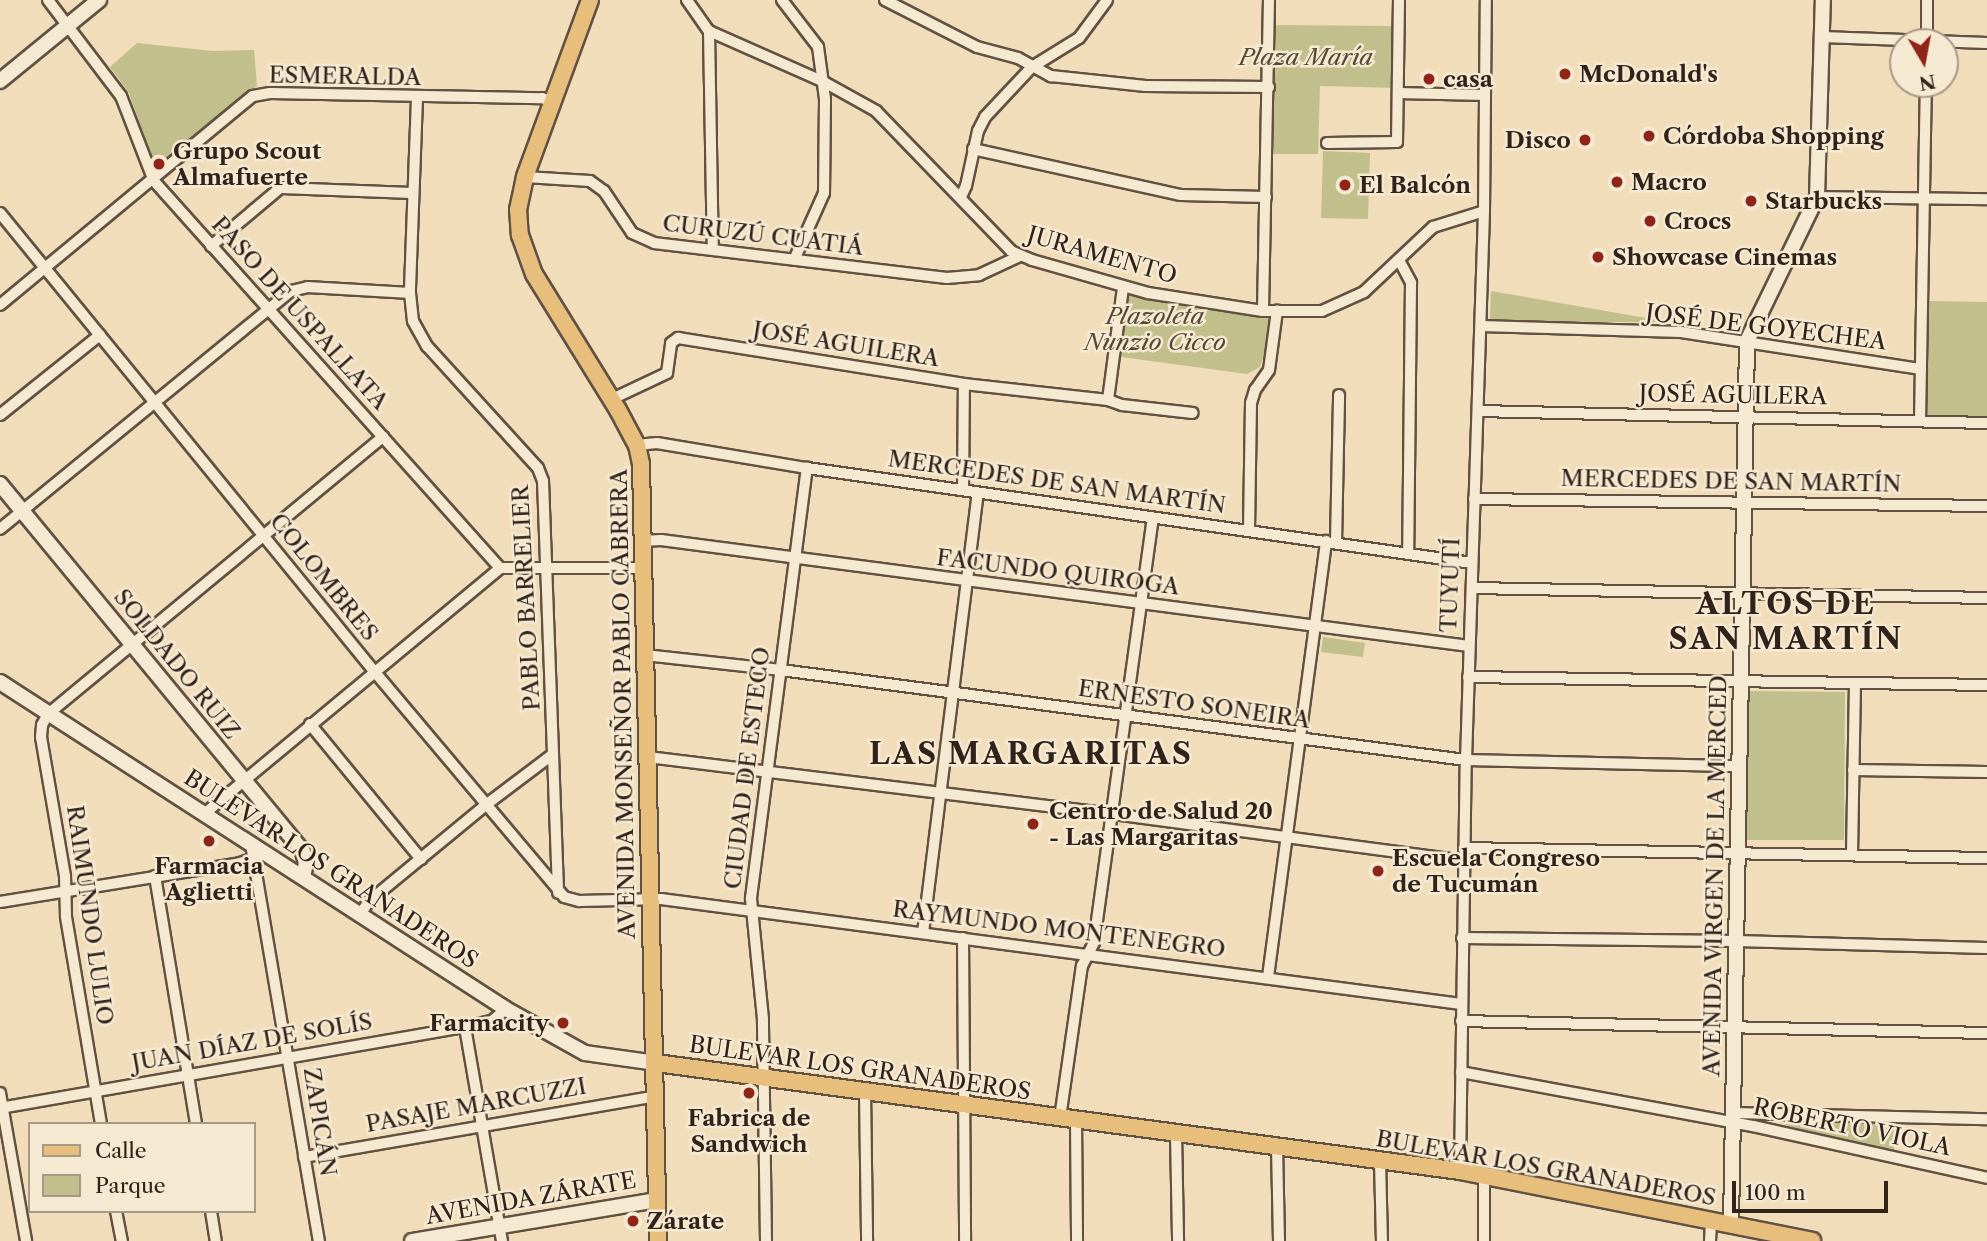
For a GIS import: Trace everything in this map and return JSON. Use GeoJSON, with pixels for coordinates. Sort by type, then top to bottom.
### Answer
{"type":"FeatureCollection","features":[{"type":"Feature","properties":{"kind":"main road"},"geometry":{"type":"LineString","coordinates":[[0,81],[99,0]]}},
{"type":"Feature","properties":{"kind":"main road","name":"AVENIDA MONSEÑOR PABLO CABRERA"},"geometry":{"type":"LineString","coordinates":[[590,0],[525,177],[518,209],[520,235],[529,262],[637,445],[642,484],[658,1241]]}},
{"type":"Feature","properties":{"kind":"main road","name":"AVENIDA VIRGEN DE LA MERCED"},"geometry":{"type":"LineString","coordinates":[[1731,1224],[1747,341],[1817,197],[1823,0]]}},
{"type":"Feature","properties":{"kind":"main road","name":"SOLDADO RUIZ"},"geometry":{"type":"LineString","coordinates":[[0,484],[303,852],[306,863],[303,877]]}},
{"type":"Feature","properties":{"kind":"main road","name":"BULEVAR LOS GRANADEROS"},"geometry":{"type":"LineString","coordinates":[[4,690],[48,714],[251,844],[260,856],[303,877],[506,1009],[585,1053],[1460,1171],[1812,1241]]}},
{"type":"Feature","properties":{"kind":"main road","name":"AVENIDA ZÁRATE"},"geometry":{"type":"LineString","coordinates":[[412,1241],[658,1200]]}},
{"type":"Feature","properties":{"kind":"street","name":"PASO DE USPALLATA"},"geometry":{"type":"LineString","coordinates":[[48,0],[121,96],[154,181],[500,568]]}},
{"type":"Feature","properties":{"kind":"street"},"geometry":{"type":"LineString","coordinates":[[687,0],[709,31],[713,250]]}},
{"type":"Feature","properties":{"kind":"street"},"geometry":{"type":"LineString","coordinates":[[782,0],[818,47],[824,82],[824,193],[794,260]]}},
{"type":"Feature","properties":{"kind":"street"},"geometry":{"type":"LineString","coordinates":[[885,0],[977,47],[1018,58],[1051,76],[1105,82],[1269,87]]}},
{"type":"Feature","properties":{"kind":"street"},"geometry":{"type":"LineString","coordinates":[[961,197],[966,186],[973,149],[985,117],[1032,67],[1079,38],[1107,0]]}},
{"type":"Feature","properties":{"kind":"street"},"geometry":{"type":"LineString","coordinates":[[1263,311],[1269,0]]}},
{"type":"Feature","properties":{"kind":"street"},"geometry":{"type":"LineString","coordinates":[[1327,143],[1392,144],[1398,140],[1399,0]]}},
{"type":"Feature","properties":{"kind":"street","name":"TUYUTÍ"},"geometry":{"type":"LineString","coordinates":[[1460,1171],[1462,938],[1484,211],[1486,0]]}},
{"type":"Feature","properties":{"kind":"street"},"geometry":{"type":"LineString","coordinates":[[1927,0],[1927,28]]}},
{"type":"Feature","properties":{"kind":"street","name":"JURAMENTO"},"geometry":{"type":"LineString","coordinates":[[709,31],[824,82],[884,117],[961,197],[991,233],[1020,256],[1169,298],[1263,311],[1301,313],[1337,306],[1364,292],[1433,227],[1484,211]]}},
{"type":"Feature","properties":{"kind":"street"},"geometry":{"type":"LineString","coordinates":[[1822,37],[1889,40]]}},
{"type":"Feature","properties":{"kind":"street"},"geometry":{"type":"LineString","coordinates":[[1959,42],[1987,43]]}},
{"type":"Feature","properties":{"kind":"street","name":"ESMERALDA"},"geometry":{"type":"LineString","coordinates":[[0,305],[154,181],[253,96],[270,93],[542,99],[553,102]]}},
{"type":"Feature","properties":{"kind":"street"},"geometry":{"type":"LineString","coordinates":[[1398,93],[1485,95]]}},
{"type":"Feature","properties":{"kind":"street","name":"PABLO BARRELIER"},"geometry":{"type":"LineString","coordinates":[[417,98],[410,293],[413,321],[421,338],[542,474],[558,893]]}},
{"type":"Feature","properties":{"kind":"street"},"geometry":{"type":"LineString","coordinates":[[1920,421],[1926,98]]}},
{"type":"Feature","properties":{"kind":"street"},"geometry":{"type":"LineString","coordinates":[[973,149],[1181,195],[1266,197]]}},
{"type":"Feature","properties":{"kind":"street","name":"CURUZÚ CUATIÁ"},"geometry":{"type":"LineString","coordinates":[[525,177],[590,181],[604,191],[625,224],[643,241],[931,277],[965,278],[992,271],[1020,256]]}},
{"type":"Feature","properties":{"kind":"street"},"geometry":{"type":"LineString","coordinates":[[211,246],[280,188],[413,193]]}},
{"type":"Feature","properties":{"kind":"street"},"geometry":{"type":"LineString","coordinates":[[1817,197],[1987,198]]}},
{"type":"Feature","properties":{"kind":"street","name":"COLOMBRES"},"geometry":{"type":"LineString","coordinates":[[0,213],[558,893]]}},
{"type":"Feature","properties":{"kind":"street"},"geometry":{"type":"LineString","coordinates":[[1399,260],[1411,283],[1408,552]]}},
{"type":"Feature","properties":{"kind":"street"},"geometry":{"type":"LineString","coordinates":[[1108,400],[1123,287]]}},
{"type":"Feature","properties":{"kind":"street"},"geometry":{"type":"LineString","coordinates":[[0,529],[267,310],[299,288],[410,293]]}},
{"type":"Feature","properties":{"kind":"street"},"geometry":{"type":"LineString","coordinates":[[1249,530],[1251,403],[1255,390],[1269,370],[1277,311]]}},
{"type":"Feature","properties":{"kind":"street","name":"JOSÉ DE GOYECHEA"},"geometry":{"type":"LineString","coordinates":[[1480,326],[1681,332],[1921,369]]}},
{"type":"Feature","properties":{"kind":"street"},"geometry":{"type":"LineString","coordinates":[[0,415],[100,335]]}},
{"type":"Feature","properties":{"kind":"street","name":"JOSÉ AGUILERA"},"geometry":{"type":"LineString","coordinates":[[612,399],[667,373],[671,342],[678,338],[964,384],[1108,400],[1122,405],[1193,413]]}},
{"type":"Feature","properties":{"kind":"street"},"geometry":{"type":"LineString","coordinates":[[963,490],[964,384]]}},
{"type":"Feature","properties":{"kind":"street"},"geometry":{"type":"LineString","coordinates":[[1268,977],[1315,627],[1331,542],[1339,395]]}},
{"type":"Feature","properties":{"kind":"street","name":"JOSÉ AGUILERA"},"geometry":{"type":"LineString","coordinates":[[1478,411],[1987,424]]}},
{"type":"Feature","properties":{"kind":"street"},"geometry":{"type":"LineString","coordinates":[[48,714],[383,437]]}},
{"type":"Feature","properties":{"kind":"street","name":"MERCEDES DE SAN MARTÍN"},"geometry":{"type":"LineString","coordinates":[[637,445],[657,443],[807,468],[1472,563]]}},
{"type":"Feature","properties":{"kind":"street","name":"CIUDAD DE ESTECO"},"geometry":{"type":"LineString","coordinates":[[766,1241],[762,996],[751,898],[807,468]]}},
{"type":"Feature","properties":{"kind":"street"},"geometry":{"type":"LineString","coordinates":[[923,933],[951,692],[978,493]]}},
{"type":"Feature","properties":{"kind":"street","name":"MERCEDES DE SAN MARTÍN"},"geometry":{"type":"LineString","coordinates":[[1475,499],[1987,506]]}},
{"type":"Feature","properties":{"kind":"street"},"geometry":{"type":"LineString","coordinates":[[1077,1241],[1068,1119],[1082,965],[1094,942],[1114,814],[1153,518]]}},
{"type":"Feature","properties":{"kind":"street","name":"FACUNDO QUIROGA"},"geometry":{"type":"LineString","coordinates":[[642,541],[661,540],[795,560],[1469,646]]}},
{"type":"Feature","properties":{"kind":"street"},"geometry":{"type":"LineString","coordinates":[[204,814],[500,568],[643,568]]}},
{"type":"Feature","properties":{"kind":"street"},"geometry":{"type":"LineString","coordinates":[[1472,588],[1987,598]]}},
{"type":"Feature","properties":{"kind":"street","name":"ERNESTO SONEIRA"},"geometry":{"type":"LineString","coordinates":[[645,655],[781,670],[1466,761],[1740,766]]}},
{"type":"Feature","properties":{"kind":"street"},"geometry":{"type":"LineString","coordinates":[[1468,677],[1987,685]]}},
{"type":"Feature","properties":{"kind":"street"},"geometry":{"type":"LineString","coordinates":[[1852,855],[1855,685]]}},
{"type":"Feature","properties":{"kind":"street","name":"RAIMUNDO LULIO"},"geometry":{"type":"LineString","coordinates":[[48,714],[41,737],[65,876],[66,916],[101,1122]]}},
{"type":"Feature","properties":{"kind":"street"},"geometry":{"type":"LineString","coordinates":[[310,724],[421,859]]}},
{"type":"Feature","properties":{"kind":"street"},"geometry":{"type":"LineString","coordinates":[[360,915],[368,902],[487,804],[554,754]]}},
{"type":"Feature","properties":{"kind":"street"},"geometry":{"type":"LineString","coordinates":[[648,757],[1114,814],[1464,861]]}},
{"type":"Feature","properties":{"kind":"street"},"geometry":{"type":"LineString","coordinates":[[1853,770],[1987,772]]}},
{"type":"Feature","properties":{"kind":"street"},"geometry":{"type":"LineString","coordinates":[[1464,848],[1738,851],[1987,858]]}},
{"type":"Feature","properties":{"kind":"street"},"geometry":{"type":"LineString","coordinates":[[0,902],[260,856]]}},
{"type":"Feature","properties":{"kind":"street","name":"ZAPICÁN"},"geometry":{"type":"LineString","coordinates":[[260,856],[288,1057],[318,1241]]}},
{"type":"Feature","properties":{"kind":"street"},"geometry":{"type":"LineString","coordinates":[[155,876],[196,1122]]}},
{"type":"Feature","properties":{"kind":"street"},"geometry":{"type":"LineString","coordinates":[[558,893],[579,901],[651,899]]}},
{"type":"Feature","properties":{"kind":"street","name":"RAYMUNDO MONTENEGRO"},"geometry":{"type":"LineString","coordinates":[[651,899],[1461,1004]]}},
{"type":"Feature","properties":{"kind":"street"},"geometry":{"type":"LineString","coordinates":[[963,938],[965,1241]]}},
{"type":"Feature","properties":{"kind":"street"},"geometry":{"type":"LineString","coordinates":[[1462,938],[1737,941],[1987,948]]}},
{"type":"Feature","properties":{"kind":"street","name":"JUAN DÍAZ DE SOLÍS"},"geometry":{"type":"LineString","coordinates":[[1,1108],[465,1027],[492,1021],[506,1009]]}},
{"type":"Feature","properties":{"kind":"street"},"geometry":{"type":"LineString","coordinates":[[1461,1021],[1987,1033]]}},
{"type":"Feature","properties":{"kind":"street"},"geometry":{"type":"LineString","coordinates":[[465,1027],[502,1241]]}},
{"type":"Feature","properties":{"kind":"street","name":"ROBERTO VIOLA"},"geometry":{"type":"LineString","coordinates":[[1461,1072],[1734,1118],[1987,1178]]}},
{"type":"Feature","properties":{"kind":"street"},"geometry":{"type":"LineString","coordinates":[[865,1091],[867,1241]]}},
{"type":"Feature","properties":{"kind":"street"},"geometry":{"type":"LineString","coordinates":[[0,1093],[26,1241]]}},
{"type":"Feature","properties":{"kind":"street","name":"PASAJE MARCUZZI"},"geometry":{"type":"LineString","coordinates":[[304,1157],[481,1124],[656,1096]]}},
{"type":"Feature","properties":{"kind":"street"},"geometry":{"type":"LineString","coordinates":[[1734,1118],[1987,1119]]}},
{"type":"Feature","properties":{"kind":"street"},"geometry":{"type":"LineString","coordinates":[[1176,1133],[1178,1241]]}},
{"type":"Feature","properties":{"kind":"street"},"geometry":{"type":"LineString","coordinates":[[1276,1146],[1279,1241]]}},
{"type":"Feature","properties":{"kind":"street"},"geometry":{"type":"LineString","coordinates":[[1380,1161],[1382,1241]]}},
{"type":"Feature","properties":{"kind":"street"},"geometry":{"type":"LineString","coordinates":[[1484,1175],[1484,1241]]}},
{"type":"Feature","properties":{"kind":"street"},"geometry":{"type":"LineString","coordinates":[[116,1213],[122,1241]]}},
{"type":"Feature","properties":{"kind":"street"},"geometry":{"type":"LineString","coordinates":[[211,1213],[216,1241]]}},
{"type":"Feature","properties":{"kind":"street"},"geometry":{"type":"LineString","coordinates":[[1710,1241],[1711,1220]]}},
{"type":"Feature","properties":{"kind":"green space","name":"Plaza María"},"geometry":{"type":"Polygon","coordinates":[[[1274,25],[1397,26],[1398,88],[1320,86],[1318,154],[1272,154],[1274,25]]]}},
{"type":"Feature","properties":{"kind":"green space"},"geometry":{"type":"Polygon","coordinates":[[[137,43],[213,51],[254,50],[257,86],[157,172],[129,93],[110,67],[137,43]]]}},
{"type":"Feature","properties":{"kind":"green space","name":"El Balcón"},"geometry":{"type":"Polygon","coordinates":[[[1323,151],[1370,153],[1368,219],[1321,218],[1323,151]]]}},
{"type":"Feature","properties":{"kind":"green space"},"geometry":{"type":"Polygon","coordinates":[[[1491,291],[1669,322],[1490,322],[1491,291]]]}},
{"type":"Feature","properties":{"kind":"green space","name":"Plazoleta Nunzio Cicco"},"geometry":{"type":"Polygon","coordinates":[[[1125,292],[1270,317],[1268,341],[1260,367],[1247,374],[1114,356],[1125,292]]]}},
{"type":"Feature","properties":{"kind":"green space"},"geometry":{"type":"Polygon","coordinates":[[[1928,301],[1987,302],[1987,417],[1925,416],[1928,301]]]}},
{"type":"Feature","properties":{"kind":"green space"},"geometry":{"type":"Polygon","coordinates":[[[1323,637],[1365,643],[1363,657],[1321,652],[1323,637]]]}},
{"type":"Feature","properties":{"kind":"green space"},"geometry":{"type":"Polygon","coordinates":[[[1743,691],[1845,692],[1844,840],[1743,840],[1743,691]]]}},
{"type":"Feature","properties":{"kind":"green space"},"geometry":{"type":"Polygon","coordinates":[[[1787,1118],[1894,1121],[1894,1156],[1786,1125],[1787,1118]]]}},
{"type":"Feature","properties":{"kind":"place","name":"McDonald's"},"geometry":{"type":"Point","coordinates":[1565,74]}},
{"type":"Feature","properties":{"kind":"place","name":"casa"},"geometry":{"type":"Point","coordinates":[1429,79]}},
{"type":"Feature","properties":{"kind":"place","name":"Córdoba Shopping"},"geometry":{"type":"Point","coordinates":[1649,136]}},
{"type":"Feature","properties":{"kind":"place","name":"Disco"},"geometry":{"type":"Point","coordinates":[1585,140]}},
{"type":"Feature","properties":{"kind":"place","name":"Grupo Scout Almafuerte"},"geometry":{"type":"Point","coordinates":[159,164]}},
{"type":"Feature","properties":{"kind":"place","name":"Macro"},"geometry":{"type":"Point","coordinates":[1617,182]}},
{"type":"Feature","properties":{"kind":"place","name":"El Balcón"},"geometry":{"type":"Point","coordinates":[1345,185]}},
{"type":"Feature","properties":{"kind":"place","name":"Starbucks"},"geometry":{"type":"Point","coordinates":[1751,201]}},
{"type":"Feature","properties":{"kind":"place","name":"Crocs"},"geometry":{"type":"Point","coordinates":[1650,221]}},
{"type":"Feature","properties":{"kind":"place","name":"Showcase Cinemas"},"geometry":{"type":"Point","coordinates":[1598,257]}},
{"type":"Feature","properties":{"kind":"place","name":"Centro de Salud 20 - Las Margaritas"},"geometry":{"type":"Point","coordinates":[1033,824]}},
{"type":"Feature","properties":{"kind":"place","name":"Farmacia Aglietti"},"geometry":{"type":"Point","coordinates":[209,841]}},
{"type":"Feature","properties":{"kind":"place","name":"Escuela Congreso de Tucumán"},"geometry":{"type":"Point","coordinates":[1378,871]}},
{"type":"Feature","properties":{"kind":"place","name":"Farmacity"},"geometry":{"type":"Point","coordinates":[563,1023]}},
{"type":"Feature","properties":{"kind":"place","name":"Fabrica de Sandwich"},"geometry":{"type":"Point","coordinates":[749,1093]}},
{"type":"Feature","properties":{"kind":"place","name":"Zárate"},"geometry":{"type":"Point","coordinates":[633,1221]}},
{"type":"Feature","properties":{"kind":"district","name":"ALTOS DE SAN MARTÍN"},"geometry":{"type":"Point","coordinates":[1786,621]}},
{"type":"Feature","properties":{"kind":"district","name":"LAS MARGARITAS"},"geometry":{"type":"Point","coordinates":[1031,754]}}]}
